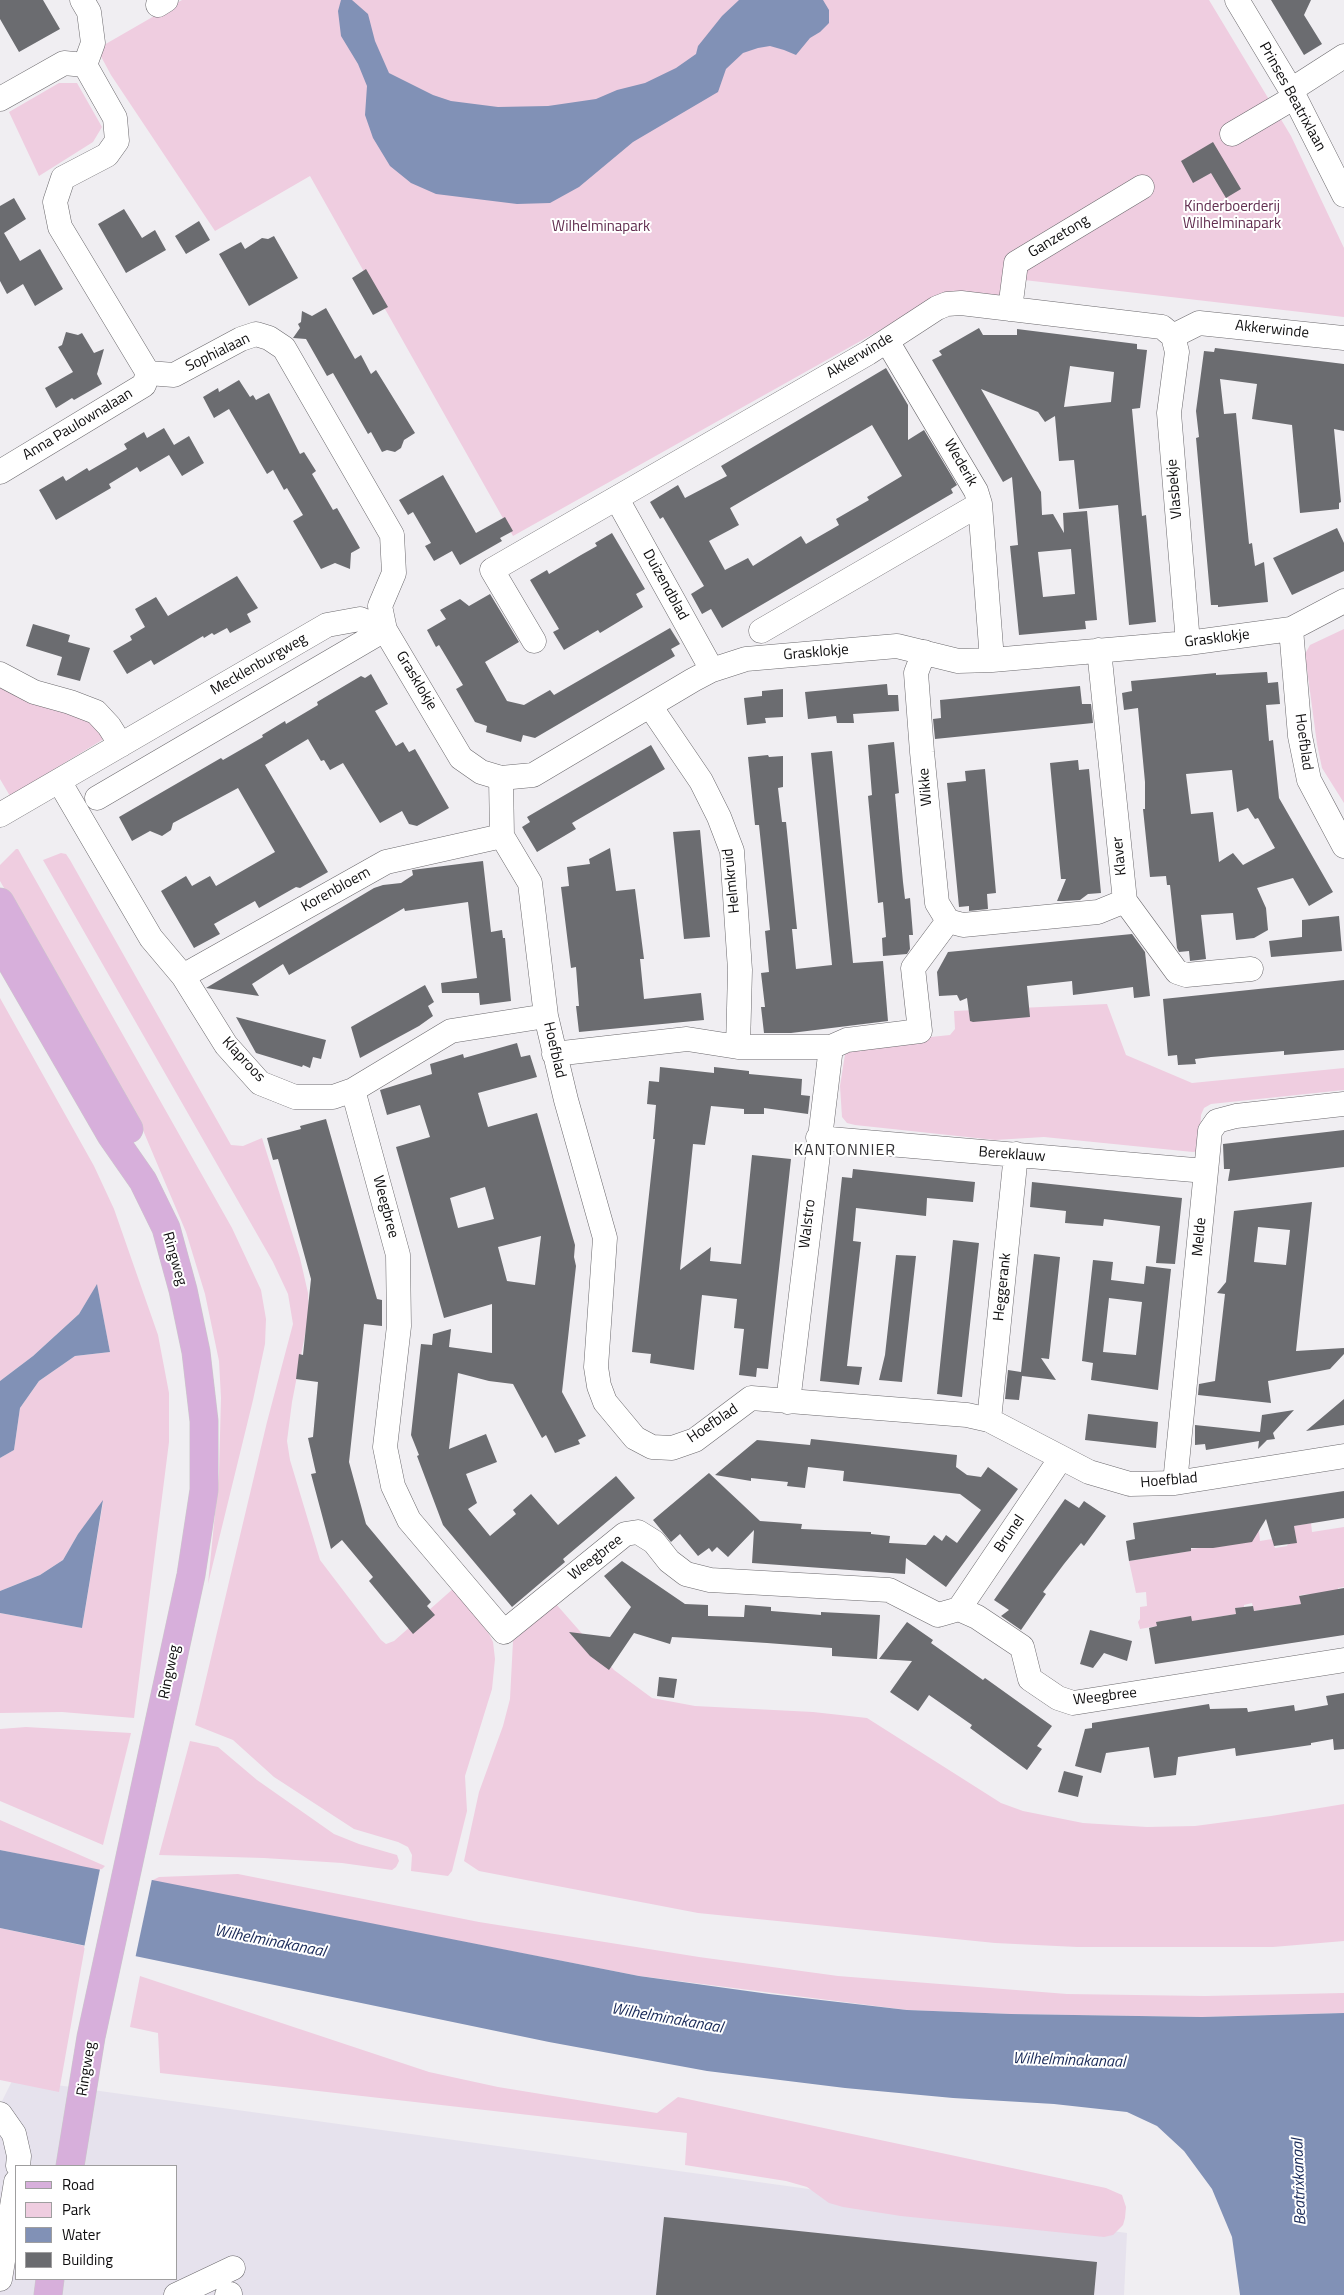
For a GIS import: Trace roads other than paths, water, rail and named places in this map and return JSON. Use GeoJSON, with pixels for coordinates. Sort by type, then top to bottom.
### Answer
{"type":"FeatureCollection","features":[{"type":"Feature","properties":{"kind":"main road","name":"Ringweg"},"geometry":{"type":"LineString","coordinates":[[0,902],[130,1129],[143,1181]]}},
{"type":"Feature","properties":{"kind":"main road","name":"Ringweg"},"geometry":{"type":"LineString","coordinates":[[0,943],[112,1135],[143,1181],[166,1228],[184,1290],[196,1352],[204,1421],[204,1490],[191,1575],[140,1804],[95,2020],[70,2165]]}},
{"type":"Feature","properties":{"kind":"main road"},"geometry":{"type":"LineString","coordinates":[[48,2295],[50,2280]]}},
{"type":"Feature","properties":{"kind":"street"},"geometry":{"type":"LineString","coordinates":[[82,0],[89,12],[94,43],[86,65],[115,118],[117,141],[107,155],[63,178],[55,202],[60,227],[148,372]]}},
{"type":"Feature","properties":{"kind":"street","name":"Prinses Beatrixlaan"},"geometry":{"type":"LineString","coordinates":[[1237,0],[1293,94],[1344,195]]}},
{"type":"Feature","properties":{"kind":"street"},"geometry":{"type":"LineString","coordinates":[[1232,134],[1293,94],[1344,56]]}},
{"type":"Feature","properties":{"kind":"street"},"geometry":{"type":"LineString","coordinates":[[0,99],[64,64],[86,65]]}},
{"type":"Feature","properties":{"kind":"street","name":"Ganzetong"},"geometry":{"type":"LineString","coordinates":[[1010,310],[1016,263],[1142,187]]}},
{"type":"Feature","properties":{"kind":"street","name":"Akkerwinde"},"geometry":{"type":"LineString","coordinates":[[534,641],[492,570],[617,499],[887,341],[937,308],[947,304],[1162,327],[1173,336],[1199,323],[1344,338]]}},
{"type":"Feature","properties":{"kind":"street","name":"Sophialaan"},"geometry":{"type":"LineString","coordinates":[[148,372],[174,375],[241,338],[256,334],[269,338],[284,348],[392,535],[394,573],[380,606],[380,633]]}},
{"type":"Feature","properties":{"kind":"street","name":"Vlasbekje"},"geometry":{"type":"LineString","coordinates":[[1173,336],[1177,352],[1169,413],[1188,643]]}},
{"type":"Feature","properties":{"kind":"street","name":"Wederik"},"geometry":{"type":"LineString","coordinates":[[887,341],[976,491],[980,504],[992,660]]}},
{"type":"Feature","properties":{"kind":"street","name":"Anna Paulownalaan"},"geometry":{"type":"LineString","coordinates":[[0,472],[144,385],[148,372]]}},
{"type":"Feature","properties":{"kind":"street","name":"Duizendblad"},"geometry":{"type":"LineString","coordinates":[[617,499],[712,670]]}},
{"type":"Feature","properties":{"kind":"street"},"geometry":{"type":"LineString","coordinates":[[761,631],[980,504]]}},
{"type":"Feature","properties":{"kind":"street","name":"Grasklokje"},"geometry":{"type":"LineString","coordinates":[[380,633],[461,758],[481,772],[501,778],[532,775],[712,670],[746,659],[897,646],[958,661],[992,660],[1188,643],[1291,629],[1344,601]]}},
{"type":"Feature","properties":{"kind":"street","name":"Mecklenburgweg"},"geometry":{"type":"LineString","coordinates":[[0,815],[327,625],[360,619],[380,633]]}},
{"type":"Feature","properties":{"kind":"street","name":"Hoefblad"},"geometry":{"type":"LineString","coordinates":[[1291,629],[1300,736],[1309,780],[1343,841]]}},
{"type":"Feature","properties":{"kind":"street"},"geometry":{"type":"LineString","coordinates":[[97,798],[380,633]]}},
{"type":"Feature","properties":{"kind":"street","name":"Klaver"},"geometry":{"type":"LineString","coordinates":[[1099,650],[1125,900],[1177,972],[1186,975],[1250,970]]}},
{"type":"Feature","properties":{"kind":"street","name":"Wikke"},"geometry":{"type":"LineString","coordinates":[[924,652],[916,672],[922,752],[936,903],[948,921]]}},
{"type":"Feature","properties":{"kind":"street"},"geometry":{"type":"LineString","coordinates":[[0,674],[34,692],[70,702],[96,712],[109,726],[130,740],[155,764]]}},
{"type":"Feature","properties":{"kind":"street","name":"Helmkruid"},"geometry":{"type":"LineString","coordinates":[[650,706],[700,781],[719,817],[732,851],[740,970],[738,1047]]}},
{"type":"Feature","properties":{"kind":"street"},"geometry":{"type":"LineString","coordinates":[[501,778],[502,836]]}},
{"type":"Feature","properties":{"kind":"street","name":"Klaproos"},"geometry":{"type":"LineString","coordinates":[[59,781],[151,938],[183,976],[226,1045],[260,1083],[295,1097],[333,1097],[353,1090],[450,1031],[546,1016]]}},
{"type":"Feature","properties":{"kind":"street","name":"Hoefblad"},"geometry":{"type":"LineString","coordinates":[[502,836],[530,882],[546,1016],[554,1054],[604,1238],[596,1367],[599,1386],[605,1402],[635,1438],[652,1447],[672,1448],[695,1440],[751,1398],[967,1415],[989,1420],[1089,1472],[1130,1484],[1175,1483],[1344,1456]]}},
{"type":"Feature","properties":{"kind":"street","name":"Korenbloem"},"geometry":{"type":"LineString","coordinates":[[183,976],[386,862],[502,836]]}},
{"type":"Feature","properties":{"kind":"street"},"geometry":{"type":"LineString","coordinates":[[554,1054],[687,1040],[738,1047],[830,1047],[847,1040],[920,1032],[913,968],[948,921],[963,926],[1098,912],[1125,900]]}},
{"type":"Feature","properties":{"kind":"street","name":"Walstro"},"geometry":{"type":"LineString","coordinates":[[788,1402],[830,1047]]}},
{"type":"Feature","properties":{"kind":"street","name":"Weegbree"},"geometry":{"type":"LineString","coordinates":[[353,1090],[398,1255],[399,1326],[385,1447],[393,1486],[409,1520],[504,1632],[625,1534],[638,1532],[654,1542],[669,1561],[686,1574],[710,1580],[889,1590],[938,1615],[959,1609],[977,1617],[1022,1647],[1030,1679],[1058,1698],[1072,1703],[1344,1660]]}},
{"type":"Feature","properties":{"kind":"street","name":"Melde"},"geometry":{"type":"LineString","coordinates":[[1175,1483],[1210,1131],[1217,1121],[1236,1116],[1344,1104]]}},
{"type":"Feature","properties":{"kind":"street","name":"Bereklauw"},"geometry":{"type":"LineString","coordinates":[[818,1138],[1206,1172]]}},
{"type":"Feature","properties":{"kind":"street","name":"Heggerank"},"geometry":{"type":"LineString","coordinates":[[989,1420],[1016,1154]]}},
{"type":"Feature","properties":{"kind":"street","name":"Brunel"},"geometry":{"type":"LineString","coordinates":[[959,1609],[1061,1458]]}},
{"type":"Feature","properties":{"kind":"street"},"geometry":{"type":"LineString","coordinates":[[0,2114],[14,2134],[19,2156],[18,2165]]}},
{"type":"Feature","properties":{"kind":"street"},"geometry":{"type":"LineString","coordinates":[[0,2279],[15,2188]]}},
{"type":"Feature","properties":{"kind":"street"},"geometry":{"type":"LineString","coordinates":[[176,2295],[233,2268]]}},
{"type":"Feature","properties":{"kind":"water"},"geometry":{"type":"Polygon","coordinates":[[[341,0],[352,0],[368,14],[375,41],[389,73],[433,95],[451,101],[498,107],[548,106],[596,99],[617,90],[645,83],[676,68],[696,54],[698,46],[722,16],[739,0],[823,0],[829,10],[829,23],[810,38],[796,55],[770,46],[743,53],[726,69],[718,92],[633,142],[579,187],[550,203],[517,204],[436,194],[411,183],[390,166],[373,138],[365,115],[367,86],[358,64],[341,36],[338,11],[341,0]]]}},
{"type":"Feature","properties":{"kind":"water"},"geometry":{"type":"Polygon","coordinates":[[[97,1284],[110,1352],[75,1356],[39,1381],[20,1408],[14,1450],[0,1458],[0,1381],[33,1356],[79,1314],[97,1284]]]}},
{"type":"Feature","properties":{"kind":"water"},"geometry":{"type":"Polygon","coordinates":[[[103,1500],[82,1628],[0,1613],[0,1591],[40,1575],[63,1560],[78,1534],[103,1500]]]}},
{"type":"Feature","properties":{"kind":"water"},"geometry":{"type":"Polygon","coordinates":[[[0,1850],[639,1976],[769,1994],[907,2010],[1011,2014],[1202,2017],[1344,2013],[1344,2295],[1240,2295],[1232,2237],[1212,2189],[1184,2151],[1157,2126],[1127,2112],[1054,2104],[953,2098],[845,2088],[707,2071],[549,2042],[0,1928],[0,1850]]]}},
{"type":"Feature","properties":{"kind":"district","name":"KANTONNIER"},"geometry":{"type":"Point","coordinates":[845,1151]}},
{"type":"Feature","properties":{"kind":"park label","name":"Kinderboerderij Wilhelminapark"},"geometry":{"type":"Point","coordinates":[1232,216]}},
{"type":"Feature","properties":{"kind":"park label","name":"Wilhelminapark"},"geometry":{"type":"Point","coordinates":[601,227]}},
{"type":"Feature","properties":{"kind":"water label","name":"Wilhelminakanaal"},"geometry":{"type":"Point","coordinates":[270,1942]}},
{"type":"Feature","properties":{"kind":"water label","name":"Wilhelminakanaal"},"geometry":{"type":"Point","coordinates":[667,2019]}},
{"type":"Feature","properties":{"kind":"water label","name":"Wilhelminakanaal"},"geometry":{"type":"Point","coordinates":[1069,2061]}},
{"type":"Feature","properties":{"kind":"water label","name":"Beatrixkanaal"},"geometry":{"type":"Point","coordinates":[1300,2182]}}]}
